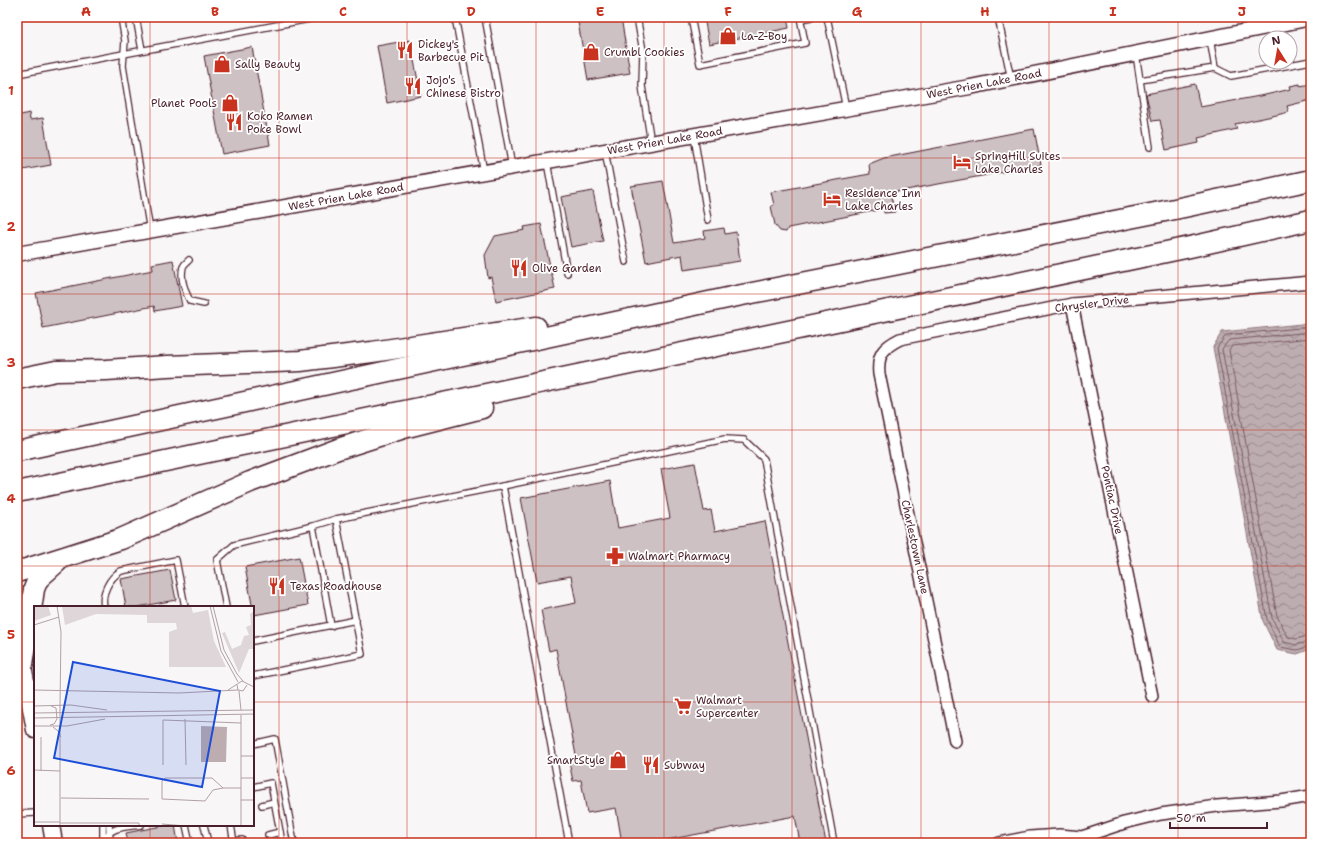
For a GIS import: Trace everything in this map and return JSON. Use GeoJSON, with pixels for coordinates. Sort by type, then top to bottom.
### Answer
{"type":"FeatureCollection","features":[{"type":"Feature","properties":{"kind":"highway"},"geometry":{"type":"LineString","coordinates":[[22,450],[732,298],[1170,210],[1311,180]]}},
{"type":"Feature","properties":{"kind":"highway"},"geometry":{"type":"LineString","coordinates":[[24,490],[1190,247],[1311,220]]}},
{"type":"Feature","properties":{"kind":"highway"},"geometry":{"type":"LineString","coordinates":[[17,370],[25,372],[106,370],[300,361],[732,298]]}},
{"type":"Feature","properties":{"kind":"highway"},"geometry":{"type":"LineString","coordinates":[[17,379],[56,371]]}},
{"type":"Feature","properties":{"kind":"highway"},"geometry":{"type":"LineString","coordinates":[[17,572],[121,539],[250,482],[338,449],[407,427],[509,401],[561,378]]}},
{"type":"Feature","properties":{"kind":"highway"},"geometry":{"type":"LineString","coordinates":[[20,659],[34,589],[38,579],[60,559]]}},
{"type":"Feature","properties":{"kind":"main road"},"geometry":{"type":"LineString","coordinates":[[17,633],[20,659],[33,708],[34,719]]}},
{"type":"Feature","properties":{"kind":"main road"},"geometry":{"type":"LineString","coordinates":[[51,826],[54,843]]}},
{"type":"Feature","properties":{"kind":"street","name":"West Prien Lake Road"},"geometry":{"type":"LineString","coordinates":[[17,254],[1011,79],[1311,18]]}},
{"type":"Feature","properties":{"kind":"street","name":"Chrysler Drive"},"geometry":{"type":"LineString","coordinates":[[881,353],[884,348],[900,339],[1072,304],[1311,282]]}},
{"type":"Feature","properties":{"kind":"street","name":"Pontiac Drive"},"geometry":{"type":"LineString","coordinates":[[1072,304],[1152,696]]}},
{"type":"Feature","properties":{"kind":"street","name":"Charlestown Lane"},"geometry":{"type":"LineString","coordinates":[[881,353],[879,361],[879,374],[955,741]]}},
{"type":"Feature","properties":{"kind":"street"},"geometry":{"type":"LineString","coordinates":[[1000,843],[1030,836],[1059,835],[1082,837],[1124,823],[1161,814],[1218,806],[1282,801],[1311,796]]}},
{"type":"Feature","properties":{"kind":"lane"},"geometry":{"type":"LineString","coordinates":[[121,17],[125,41],[123,66],[150,231]]}},
{"type":"Feature","properties":{"kind":"lane"},"geometry":{"type":"LineString","coordinates":[[136,17],[142,50]]}},
{"type":"Feature","properties":{"kind":"lane"},"geometry":{"type":"LineString","coordinates":[[17,74],[320,17]]}},
{"type":"Feature","properties":{"kind":"lane"},"geometry":{"type":"LineString","coordinates":[[455,17],[484,172]]}},
{"type":"Feature","properties":{"kind":"lane"},"geometry":{"type":"LineString","coordinates":[[485,17],[512,167]]}},
{"type":"Feature","properties":{"kind":"lane"},"geometry":{"type":"LineString","coordinates":[[637,17],[643,51],[642,86],[652,143]]}},
{"type":"Feature","properties":{"kind":"lane"},"geometry":{"type":"LineString","coordinates":[[691,17],[700,64],[805,43],[801,18],[811,17]]}},
{"type":"Feature","properties":{"kind":"lane"},"geometry":{"type":"LineString","coordinates":[[827,17],[846,109]]}},
{"type":"Feature","properties":{"kind":"lane"},"geometry":{"type":"LineString","coordinates":[[998,17],[1011,79]]}},
{"type":"Feature","properties":{"kind":"lane"},"geometry":{"type":"LineString","coordinates":[[1210,39],[1215,68]]}},
{"type":"Feature","properties":{"kind":"lane"},"geometry":{"type":"LineString","coordinates":[[1136,54],[1150,147]]}},
{"type":"Feature","properties":{"kind":"lane"},"geometry":{"type":"LineString","coordinates":[[1140,80],[1215,68],[1231,76],[1311,60]]}},
{"type":"Feature","properties":{"kind":"lane"},"geometry":{"type":"LineString","coordinates":[[694,135],[708,220]]}},
{"type":"Feature","properties":{"kind":"lane"},"geometry":{"type":"LineString","coordinates":[[605,151],[626,262]]}},
{"type":"Feature","properties":{"kind":"lane"},"geometry":{"type":"LineString","coordinates":[[547,161],[567,273]]}},
{"type":"Feature","properties":{"kind":"lane"},"geometry":{"type":"LineString","coordinates":[[189,260],[183,266],[182,277],[185,292],[190,301],[204,304]]}},
{"type":"Feature","properties":{"kind":"lane"},"geometry":{"type":"LineString","coordinates":[[226,606],[218,560],[234,545],[313,526],[336,518],[503,486],[725,439],[744,440],[764,459],[834,843]]}},
{"type":"Feature","properties":{"kind":"lane"},"geometry":{"type":"LineString","coordinates":[[503,486],[569,843]]}},
{"type":"Feature","properties":{"kind":"lane"},"geometry":{"type":"LineString","coordinates":[[254,676],[362,654],[336,518]]}},
{"type":"Feature","properties":{"kind":"lane"},"geometry":{"type":"LineString","coordinates":[[313,526],[331,626]]}},
{"type":"Feature","properties":{"kind":"lane"},"geometry":{"type":"LineString","coordinates":[[104,606],[102,600],[114,575],[121,571],[176,560],[185,606]]}},
{"type":"Feature","properties":{"kind":"lane"},"geometry":{"type":"LineString","coordinates":[[254,641],[356,620]]}},
{"type":"Feature","properties":{"kind":"lane"},"geometry":{"type":"LineString","coordinates":[[254,744],[274,739],[294,843]]}},
{"type":"Feature","properties":{"kind":"lane"},"geometry":{"type":"LineString","coordinates":[[254,787],[271,784],[282,843]]}},
{"type":"Feature","properties":{"kind":"lane"},"geometry":{"type":"LineString","coordinates":[[262,805],[274,802]]}},
{"type":"Feature","properties":{"kind":"lane"},"geometry":{"type":"LineString","coordinates":[[17,814],[34,813]]}},
{"type":"Feature","properties":{"kind":"lane"},"geometry":{"type":"LineString","coordinates":[[102,826],[103,843]]}},
{"type":"Feature","properties":{"kind":"lane"},"geometry":{"type":"LineString","coordinates":[[109,826],[110,843]]}},
{"type":"Feature","properties":{"kind":"lane"},"geometry":{"type":"LineString","coordinates":[[103,843],[109,832],[136,826]]}},
{"type":"Feature","properties":{"kind":"lane"},"geometry":{"type":"LineString","coordinates":[[186,826],[190,843]]}},
{"type":"Feature","properties":{"kind":"lane"},"geometry":{"type":"LineString","coordinates":[[204,826],[208,843]]}},
{"type":"Feature","properties":{"kind":"lane"},"geometry":{"type":"LineString","coordinates":[[231,826],[234,842],[242,840]]}},
{"type":"Feature","properties":{"kind":"lane"},"geometry":{"type":"LineString","coordinates":[[268,835],[280,832]]}},
{"type":"Feature","properties":{"kind":"water"},"geometry":{"type":"Polygon","coordinates":[[[1311,323],[1311,649],[1297,654],[1277,650],[1263,621],[1213,347],[1222,332],[1311,323]]]}},
{"type":"Feature","properties":{"kind":"building"},"geometry":{"type":"Polygon","coordinates":[[[608,17],[621,17],[630,73],[588,80],[578,22],[608,17]]]}},
{"type":"Feature","properties":{"kind":"building","name":"La-Z-Boy"},"geometry":{"type":"Polygon","coordinates":[[[704,17],[787,17],[789,28],[709,44],[704,17]]]}},
{"type":"Feature","properties":{"kind":"building"},"geometry":{"type":"Polygon","coordinates":[[[410,40],[421,96],[387,103],[377,46],[410,40]]]}},
{"type":"Feature","properties":{"kind":"building"},"geometry":{"type":"Polygon","coordinates":[[[252,47],[270,145],[222,154],[204,56],[252,47]]]}},
{"type":"Feature","properties":{"kind":"building"},"geometry":{"type":"Polygon","coordinates":[[[1195,84],[1200,107],[1265,95],[1291,89],[1290,86],[1300,84],[1300,86],[1311,84],[1311,100],[1287,106],[1289,112],[1235,124],[1237,129],[1198,138],[1199,143],[1166,150],[1160,120],[1152,121],[1146,94],[1195,84]]]}},
{"type":"Feature","properties":{"kind":"building"},"geometry":{"type":"Polygon","coordinates":[[[29,113],[30,120],[43,118],[51,165],[17,171],[17,116],[29,113]]]}},
{"type":"Feature","properties":{"kind":"building"},"geometry":{"type":"Polygon","coordinates":[[[1034,129],[1041,165],[890,193],[895,212],[884,213],[884,209],[788,228],[786,232],[780,231],[775,225],[771,206],[774,205],[771,192],[870,174],[869,164],[884,158],[1034,129]]]}},
{"type":"Feature","properties":{"kind":"building"},"geometry":{"type":"Polygon","coordinates":[[[663,181],[674,243],[705,238],[704,231],[724,228],[725,234],[736,232],[740,261],[684,270],[682,255],[646,262],[631,186],[663,181]]]}},
{"type":"Feature","properties":{"kind":"building"},"geometry":{"type":"Polygon","coordinates":[[[593,191],[603,241],[571,247],[561,197],[593,191]]]}},
{"type":"Feature","properties":{"kind":"building","name":"Olive Garden"},"geometry":{"type":"Polygon","coordinates":[[[541,224],[555,289],[496,301],[491,277],[488,278],[485,255],[495,236],[525,230],[524,227],[541,224]]]}},
{"type":"Feature","properties":{"kind":"building"},"geometry":{"type":"Polygon","coordinates":[[[173,260],[182,306],[155,311],[154,306],[43,328],[36,293],[153,270],[152,264],[173,260]]]}},
{"type":"Feature","properties":{"kind":"building","name":"Walmart Supercenter"},"geometry":{"type":"Polygon","coordinates":[[[695,463],[704,511],[711,510],[715,531],[765,521],[826,843],[800,843],[795,816],[650,843],[622,843],[616,808],[587,813],[581,780],[573,781],[569,762],[577,761],[556,649],[549,651],[541,610],[576,603],[571,576],[537,582],[521,498],[610,481],[618,528],[670,518],[661,469],[695,463]]]}},
{"type":"Feature","properties":{"kind":"building","name":"Texas Roadhouse"},"geometry":{"type":"Polygon","coordinates":[[[299,557],[308,605],[254,615],[254,606],[252,606],[245,567],[299,557]]]}},
{"type":"Feature","properties":{"kind":"building"},"geometry":{"type":"Polygon","coordinates":[[[170,570],[176,600],[143,606],[126,606],[121,579],[170,570]]]}},
{"type":"Feature","properties":{"kind":"building"},"geometry":{"type":"Polygon","coordinates":[[[162,826],[175,826],[178,843],[128,843],[126,833],[162,826]]]}},
{"type":"Feature","properties":{"kind":"place","name":"La-Z-Boy"},"geometry":{"type":"Point","coordinates":[728,36]}},
{"type":"Feature","properties":{"kind":"place","name":"Dickey's Barbecue Pit"},"geometry":{"type":"Point","coordinates":[405,50]}},
{"type":"Feature","properties":{"kind":"place","name":"Crumbl Cookies"},"geometry":{"type":"Point","coordinates":[591,52]}},
{"type":"Feature","properties":{"kind":"place","name":"Sally Beauty"},"geometry":{"type":"Point","coordinates":[222,64]}},
{"type":"Feature","properties":{"kind":"place","name":"Jojo's Chinese Bistro"},"geometry":{"type":"Point","coordinates":[413,86]}},
{"type":"Feature","properties":{"kind":"place","name":"Planet Pools"},"geometry":{"type":"Point","coordinates":[230,103]}},
{"type":"Feature","properties":{"kind":"place","name":"Koko Ramen Poke Bowl"},"geometry":{"type":"Point","coordinates":[234,122]}},
{"type":"Feature","properties":{"kind":"place","name":"SpringHill Suites Lake Charles"},"geometry":{"type":"Point","coordinates":[962,162]}},
{"type":"Feature","properties":{"kind":"place","name":"Residence Inn Lake Charles"},"geometry":{"type":"Point","coordinates":[832,199]}},
{"type":"Feature","properties":{"kind":"place","name":"Olive Garden"},"geometry":{"type":"Point","coordinates":[519,268]}},
{"type":"Feature","properties":{"kind":"place","name":"Walmart Pharmacy"},"geometry":{"type":"Point","coordinates":[615,556]}},
{"type":"Feature","properties":{"kind":"place","name":"Texas Roadhouse"},"geometry":{"type":"Point","coordinates":[277,586]}},
{"type":"Feature","properties":{"kind":"place","name":"Walmart Supercenter"},"geometry":{"type":"Point","coordinates":[683,706]}},
{"type":"Feature","properties":{"kind":"place","name":"SmartStyle"},"geometry":{"type":"Point","coordinates":[618,760]}},
{"type":"Feature","properties":{"kind":"place","name":"Subway"},"geometry":{"type":"Point","coordinates":[651,765]}}]}
